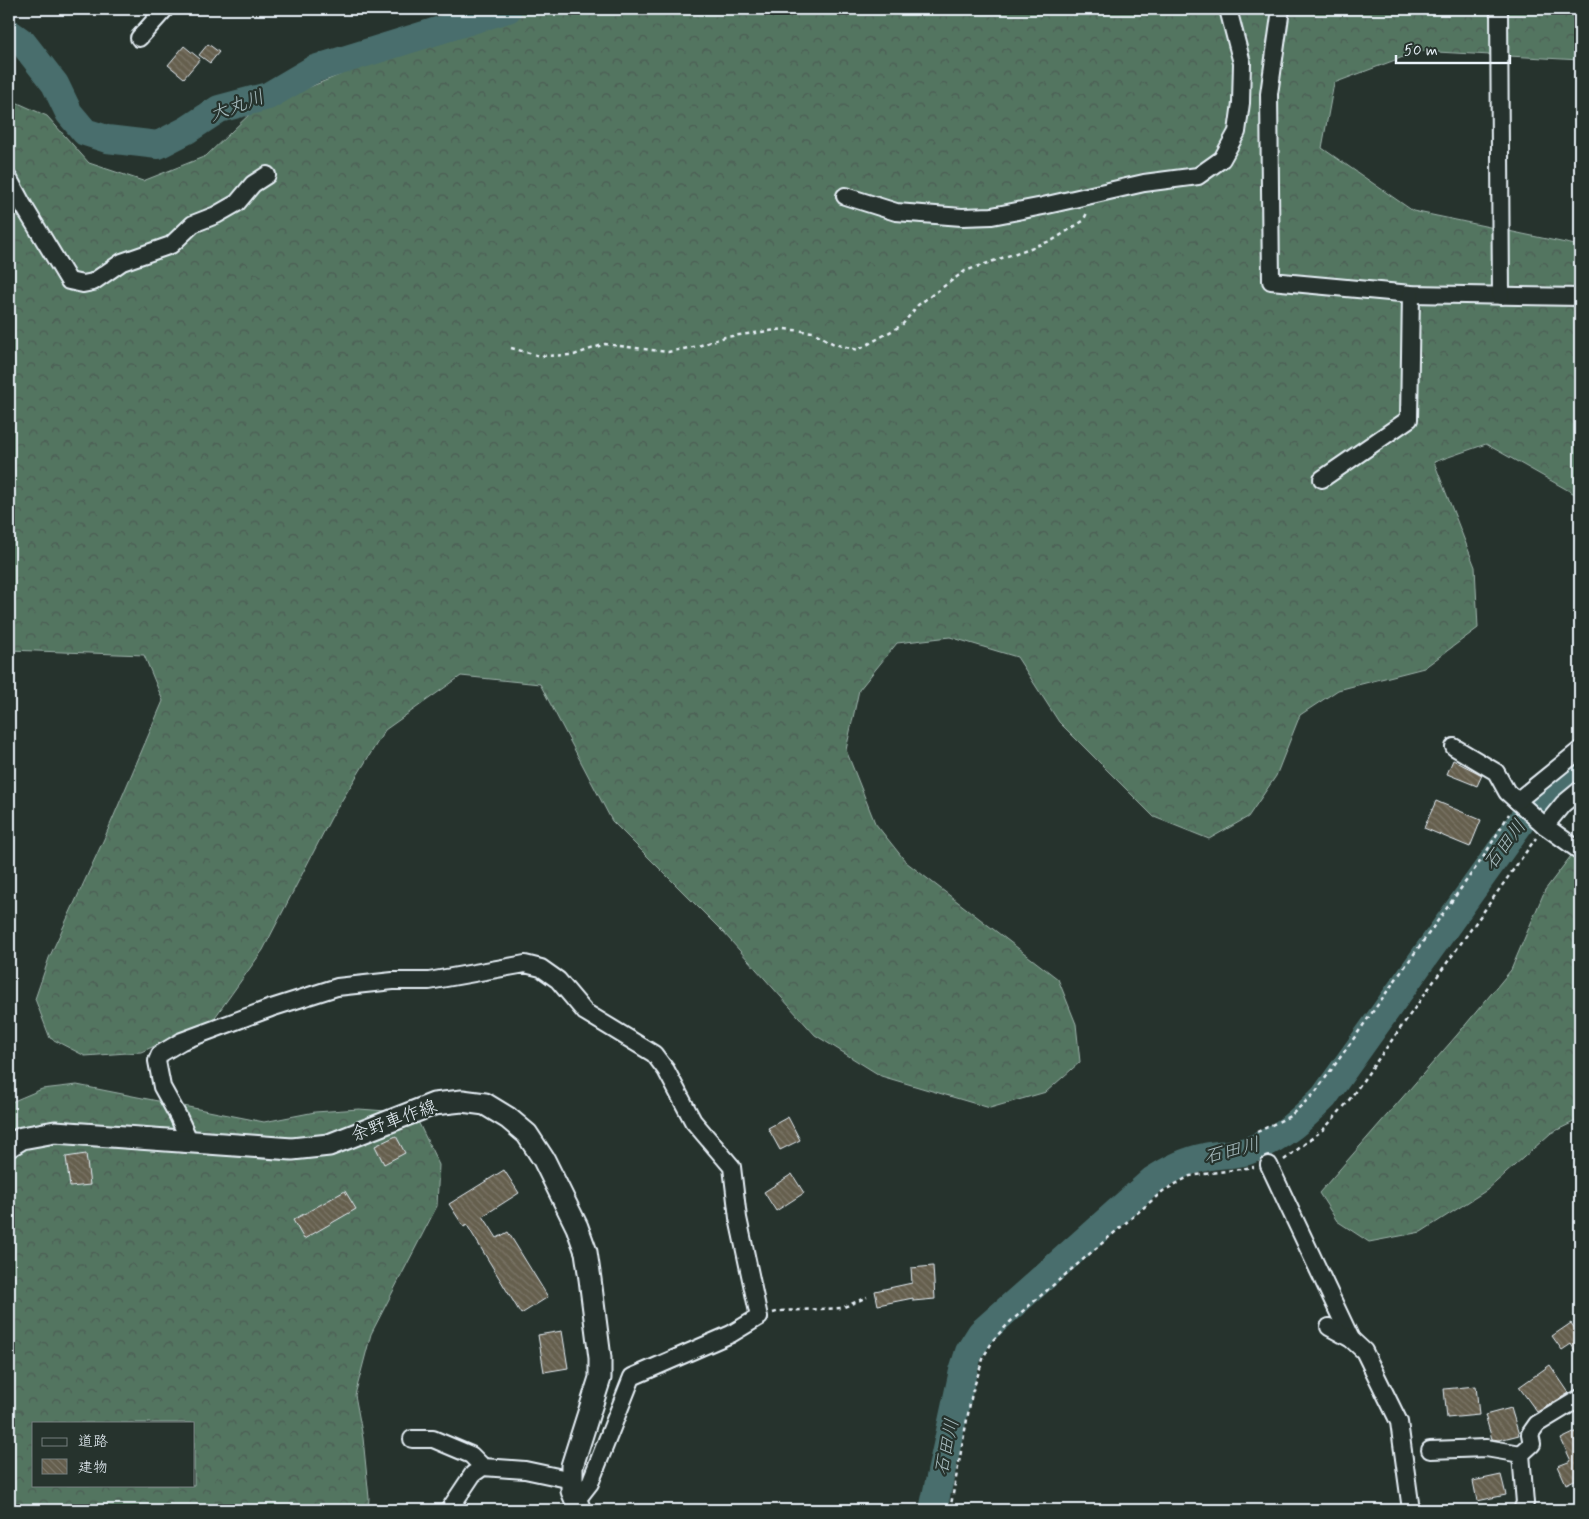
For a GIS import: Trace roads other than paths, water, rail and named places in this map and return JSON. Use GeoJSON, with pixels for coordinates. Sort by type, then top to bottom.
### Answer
{"type":"FeatureCollection","features":[{"type":"Feature","properties":{"kind":"main road","name":"余野車作線"},"geometry":{"type":"LineString","coordinates":[[9,1146],[22,1138],[55,1132],[292,1149],[329,1145],[434,1104],[462,1101],[485,1104],[508,1118],[527,1134],[544,1160],[577,1227],[586,1252],[600,1358],[600,1378],[572,1466],[572,1491],[578,1506]]}},
{"type":"Feature","properties":{"kind":"street"},"geometry":{"type":"LineString","coordinates":[[139,38],[165,9]]}},
{"type":"Feature","properties":{"kind":"street"},"geometry":{"type":"LineString","coordinates":[[845,196],[896,212],[962,217],[992,216],[1144,183],[1198,176],[1222,159],[1238,132],[1242,62],[1228,9]]}},
{"type":"Feature","properties":{"kind":"street"},"geometry":{"type":"LineString","coordinates":[[1281,9],[1269,94],[1271,281],[1411,294],[1580,297]]}},
{"type":"Feature","properties":{"kind":"street"},"geometry":{"type":"LineString","coordinates":[[1499,9],[1501,296]]}},
{"type":"Feature","properties":{"kind":"street"},"geometry":{"type":"LineString","coordinates":[[9,179],[69,281],[83,284],[93,282],[122,262],[170,244],[194,224],[216,215],[237,203],[253,184],[267,176]]}},
{"type":"Feature","properties":{"kind":"street"},"geometry":{"type":"LineString","coordinates":[[1322,479],[1409,419],[1411,294]]}},
{"type":"Feature","properties":{"kind":"street"},"geometry":{"type":"LineString","coordinates":[[1454,747],[1496,772],[1507,792],[1545,826],[1580,851]]}},
{"type":"Feature","properties":{"kind":"street"},"geometry":{"type":"LineString","coordinates":[[1517,801],[1580,750]]}},
{"type":"Feature","properties":{"kind":"street"},"geometry":{"type":"LineString","coordinates":[[1545,826],[1563,804],[1580,790]]}},
{"type":"Feature","properties":{"kind":"street"},"geometry":{"type":"LineString","coordinates":[[190,1142],[162,1087],[157,1061],[160,1054],[182,1041],[271,1008],[337,988],[393,981],[430,981],[526,964],[541,968],[558,980],[585,1012],[654,1054],[666,1070],[693,1121],[732,1167],[738,1218],[759,1316],[731,1334],[632,1377],[590,1483],[578,1506]]}},
{"type":"Feature","properties":{"kind":"street"},"geometry":{"type":"LineString","coordinates":[[1269,1165],[1351,1339]]}},
{"type":"Feature","properties":{"kind":"street"},"geometry":{"type":"LineString","coordinates":[[1329,1327],[1351,1339],[1364,1351],[1399,1422],[1411,1510]]}},
{"type":"Feature","properties":{"kind":"street"},"geometry":{"type":"LineString","coordinates":[[1521,1454],[1532,1444],[1530,1434],[1538,1424],[1580,1398]]}},
{"type":"Feature","properties":{"kind":"street"},"geometry":{"type":"LineString","coordinates":[[412,1439],[433,1439],[471,1455],[483,1466],[525,1470],[572,1480]]}},
{"type":"Feature","properties":{"kind":"street"},"geometry":{"type":"LineString","coordinates":[[1430,1450],[1486,1448],[1521,1454]]}},
{"type":"Feature","properties":{"kind":"street"},"geometry":{"type":"LineString","coordinates":[[1521,1454],[1524,1503],[1522,1510]]}},
{"type":"Feature","properties":{"kind":"street"},"geometry":{"type":"LineString","coordinates":[[449,1510],[473,1474],[483,1466]]}},
{"type":"Feature","properties":{"kind":"waterway","name":"大丸川"},"geometry":{"type":"LineString","coordinates":[[9,33],[23,43],[55,84],[69,113],[85,132],[107,139],[158,145],[187,130],[219,109],[268,96],[314,69],[508,9]]}},
{"type":"Feature","properties":{"kind":"waterway","name":"石田川"},"geometry":{"type":"LineString","coordinates":[[933,1510],[963,1371],[969,1352],[981,1333],[1153,1180],[1184,1163],[1210,1156],[1247,1151],[1270,1141],[1289,1129],[1324,1097],[1523,819],[1561,781],[1580,766]]}}]}
